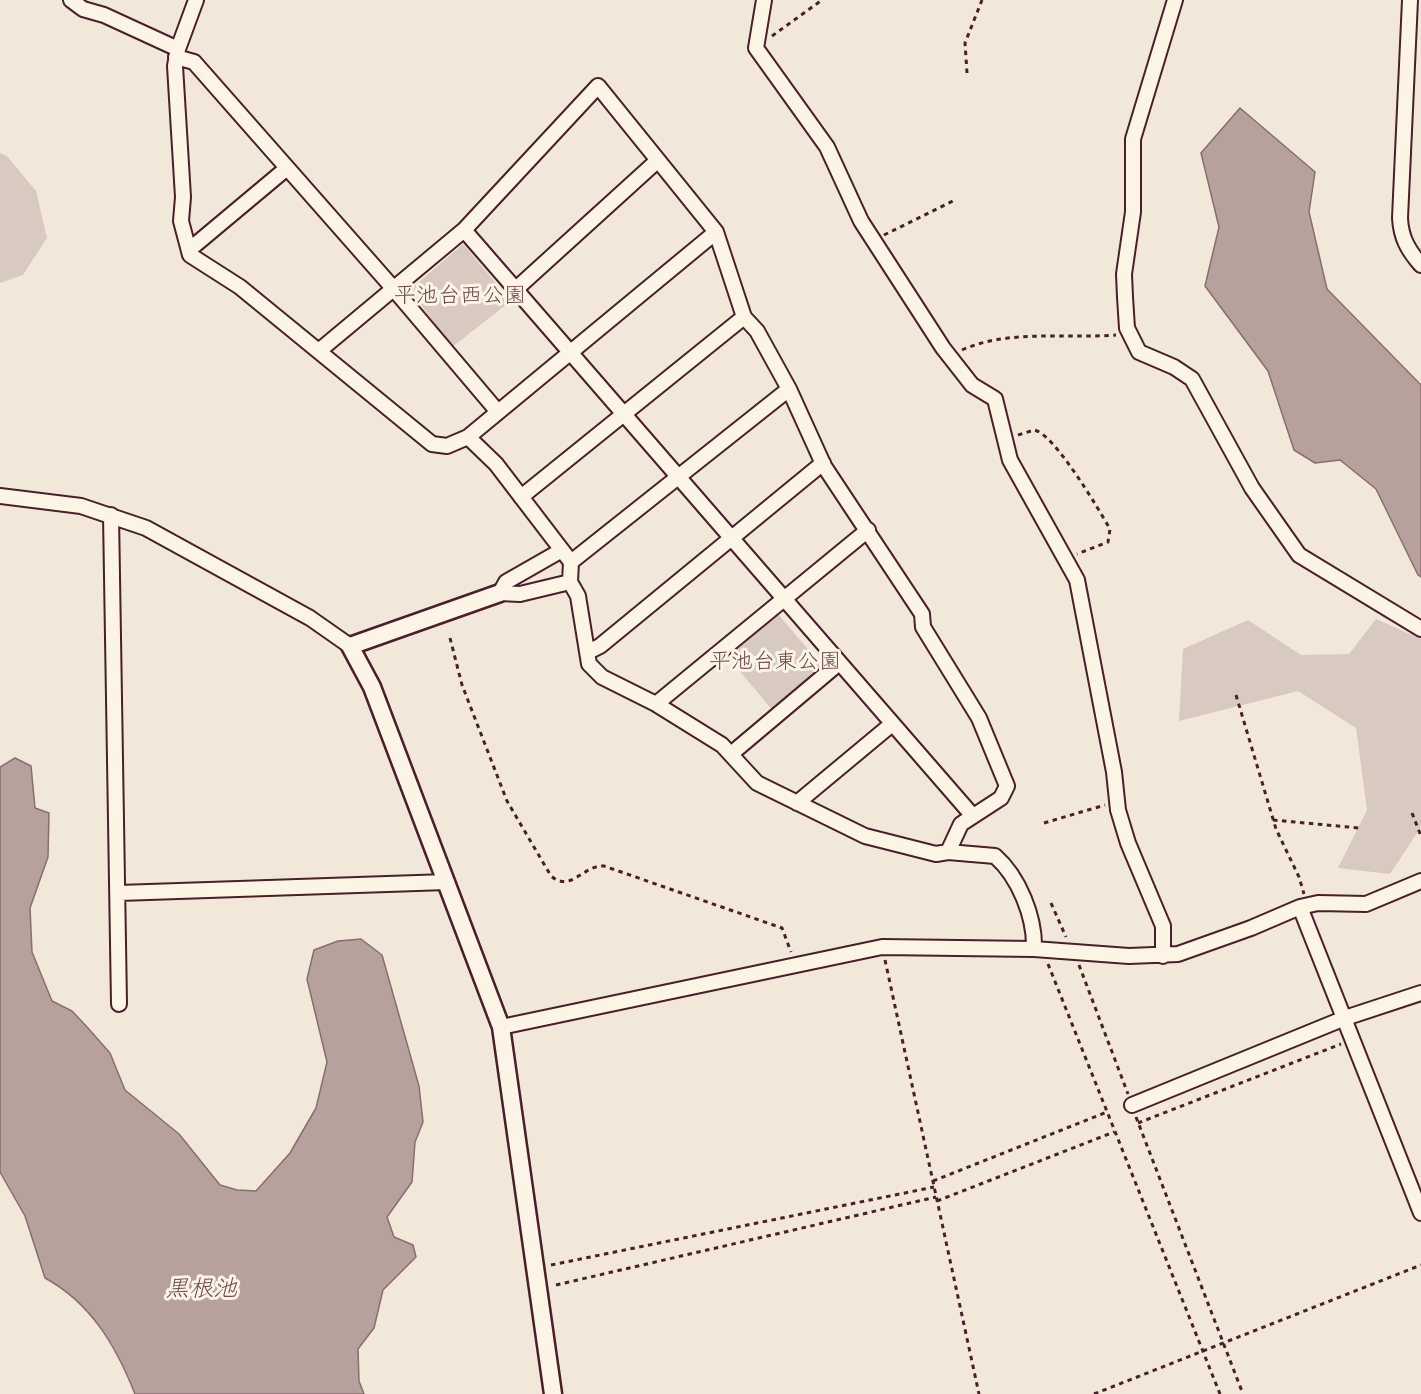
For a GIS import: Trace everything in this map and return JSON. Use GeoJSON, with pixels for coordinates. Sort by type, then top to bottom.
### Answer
{"type":"FeatureCollection","features":[{"type":"Feature","properties":{"kind":"street"},"geometry":{"type":"LineString","coordinates":[[71,0],[83,9],[104,15],[194,62],[393,288],[498,412]]}},
{"type":"Feature","properties":{"kind":"street"},"geometry":{"type":"LineString","coordinates":[[196,0],[177,53],[183,197],[181,221],[190,255],[240,287],[320,350],[334,366],[432,444],[447,446],[468,437],[716,232]]}},
{"type":"Feature","properties":{"kind":"street"},"geometry":{"type":"LineString","coordinates":[[764,0],[756,48],[827,147],[846,191],[874,241],[950,357],[972,385],[995,399],[1010,460],[1077,580],[1118,803],[1128,843],[1163,926],[1163,956]]}},
{"type":"Feature","properties":{"kind":"street"},"geometry":{"type":"LineString","coordinates":[[1175,0],[1133,139],[1133,212],[1124,274],[1129,333],[1139,352],[1174,367],[1192,379],[1252,488],[1299,555],[1421,629]]}},
{"type":"Feature","properties":{"kind":"street"},"geometry":{"type":"LineString","coordinates":[[1410,0],[1400,218],[1401,232],[1407,248],[1421,265]]}},
{"type":"Feature","properties":{"kind":"street"},"geometry":{"type":"LineString","coordinates":[[320,350],[464,230],[598,86],[657,162],[716,232],[744,317],[757,331],[789,388],[823,463],[922,614],[923,627],[979,718],[1007,786],[1001,798],[961,824],[948,852]]}},
{"type":"Feature","properties":{"kind":"street"},"geometry":{"type":"LineString","coordinates":[[516,289],[657,162]]}},
{"type":"Feature","properties":{"kind":"street"},"geometry":{"type":"LineString","coordinates":[[189,250],[287,168]]}},
{"type":"Feature","properties":{"kind":"street"},"geometry":{"type":"LineString","coordinates":[[464,230],[972,815]]}},
{"type":"Feature","properties":{"kind":"street"},"geometry":{"type":"LineString","coordinates":[[521,497],[744,317]]}},
{"type":"Feature","properties":{"kind":"street"},"geometry":{"type":"LineString","coordinates":[[571,562],[789,388]]}},
{"type":"Feature","properties":{"kind":"street"},"geometry":{"type":"LineString","coordinates":[[468,437],[496,464],[571,562],[570,582],[578,596],[590,664],[602,676],[656,704],[722,745],[757,783],[865,836],[936,854],[948,852],[995,856],[1019,886],[1039,950]]}},
{"type":"Feature","properties":{"kind":"street"},"geometry":{"type":"LineString","coordinates":[[588,652],[600,646],[823,463]]}},
{"type":"Feature","properties":{"kind":"street"},"geometry":{"type":"LineString","coordinates":[[0,496],[81,506],[146,528],[310,618],[350,646],[372,687],[501,1027],[553,1394]]}},
{"type":"Feature","properties":{"kind":"street"},"geometry":{"type":"LineString","coordinates":[[111,515],[119,893],[119,1004]]}},
{"type":"Feature","properties":{"kind":"street"},"geometry":{"type":"LineString","coordinates":[[656,704],[868,531]]}},
{"type":"Feature","properties":{"kind":"street"},"geometry":{"type":"LineString","coordinates":[[500,593],[506,582],[561,550]]}},
{"type":"Feature","properties":{"kind":"street"},"geometry":{"type":"LineString","coordinates":[[350,646],[500,593],[520,594],[570,582]]}},
{"type":"Feature","properties":{"kind":"street"},"geometry":{"type":"LineString","coordinates":[[731,754],[839,663]]}},
{"type":"Feature","properties":{"kind":"street"},"geometry":{"type":"LineString","coordinates":[[798,803],[892,724]]}},
{"type":"Feature","properties":{"kind":"street"},"geometry":{"type":"LineString","coordinates":[[501,1027],[882,947],[1039,950],[1163,956],[1178,954],[1304,906],[1318,903],[1366,904],[1421,881]]}},
{"type":"Feature","properties":{"kind":"street"},"geometry":{"type":"LineString","coordinates":[[119,893],[447,882]]}},
{"type":"Feature","properties":{"kind":"street"},"geometry":{"type":"LineString","coordinates":[[1304,906],[1421,1212]]}},
{"type":"Feature","properties":{"kind":"street"},"geometry":{"type":"LineString","coordinates":[[1132,1105],[1345,1018],[1421,993]]}},
{"type":"Feature","properties":{"kind":"path"},"geometry":{"type":"LineString","coordinates":[[756,48],[822,0]]}},
{"type":"Feature","properties":{"kind":"path"},"geometry":{"type":"LineString","coordinates":[[967,73],[965,44],[982,0]]}},
{"type":"Feature","properties":{"kind":"path"},"geometry":{"type":"LineString","coordinates":[[874,241],[953,201]]}},
{"type":"Feature","properties":{"kind":"path"},"geometry":{"type":"LineString","coordinates":[[950,357],[978,344],[994,340],[1089,337],[1129,333]]}},
{"type":"Feature","properties":{"kind":"path"},"geometry":{"type":"LineString","coordinates":[[1005,439],[1034,430],[1047,436],[1092,497],[1110,529],[1108,542],[1065,558]]}},
{"type":"Feature","properties":{"kind":"path"},"geometry":{"type":"LineString","coordinates":[[450,638],[462,686],[507,801],[551,876],[557,881],[569,882],[590,869],[604,866],[782,928],[796,965]]}},
{"type":"Feature","properties":{"kind":"path"},"geometry":{"type":"LineString","coordinates":[[1236,695],[1273,820],[1299,877],[1304,906]]}},
{"type":"Feature","properties":{"kind":"path"},"geometry":{"type":"LineString","coordinates":[[1044,823],[1118,803]]}},
{"type":"Feature","properties":{"kind":"path"},"geometry":{"type":"LineString","coordinates":[[1412,813],[1421,836]]}},
{"type":"Feature","properties":{"kind":"path"},"geometry":{"type":"LineString","coordinates":[[1273,820],[1359,828]]}},
{"type":"Feature","properties":{"kind":"path"},"geometry":{"type":"LineString","coordinates":[[1051,903],[1065,933],[1243,1394]]}},
{"type":"Feature","properties":{"kind":"path"},"geometry":{"type":"LineString","coordinates":[[882,947],[979,1394]]}},
{"type":"Feature","properties":{"kind":"path"},"geometry":{"type":"LineString","coordinates":[[1039,950],[1048,965],[1220,1394]]}},
{"type":"Feature","properties":{"kind":"path"},"geometry":{"type":"LineString","coordinates":[[1138,1123],[1353,1039]]}},
{"type":"Feature","properties":{"kind":"path"},"geometry":{"type":"LineString","coordinates":[[933,1181],[1107,1112]]}},
{"type":"Feature","properties":{"kind":"path"},"geometry":{"type":"LineString","coordinates":[[556,1285],[937,1199],[1115,1132]]}},
{"type":"Feature","properties":{"kind":"path"},"geometry":{"type":"LineString","coordinates":[[534,1269],[934,1187]]}},
{"type":"Feature","properties":{"kind":"path"},"geometry":{"type":"LineString","coordinates":[[1094,1394],[1421,1265]]}},
{"type":"Feature","properties":{"kind":"green space"},"geometry":{"type":"Polygon","coordinates":[[[0,153],[7,156],[36,191],[47,238],[23,275],[0,283],[0,153]]]}},
{"type":"Feature","properties":{"kind":"green space","name":"平池台西公園"},"geometry":{"type":"Polygon","coordinates":[[[463,244],[511,301],[452,347],[410,290],[463,244]]]}},
{"type":"Feature","properties":{"kind":"green space","name":"平池台東公園"},"geometry":{"type":"Polygon","coordinates":[[[777,613],[824,668],[774,712],[727,656],[777,613]]]}},
{"type":"Feature","properties":{"kind":"green space"},"geometry":{"type":"Polygon","coordinates":[[[1376,619],[1421,639],[1421,827],[1390,874],[1338,868],[1367,810],[1356,728],[1298,691],[1179,721],[1183,649],[1248,620],[1301,655],[1349,654],[1376,619]]]}},
{"type":"Feature","properties":{"kind":"water"},"geometry":{"type":"Polygon","coordinates":[[[1240,108],[1315,172],[1309,212],[1327,289],[1421,385],[1421,577],[1376,489],[1340,460],[1315,463],[1294,450],[1268,371],[1205,286],[1219,227],[1201,153],[1240,108]]]}},
{"type":"Feature","properties":{"kind":"water","name":"黒根池"},"geometry":{"type":"Polygon","coordinates":[[[15,758],[31,766],[35,808],[49,813],[48,857],[30,908],[32,952],[52,1001],[72,1011],[87,1027],[110,1053],[125,1090],[179,1134],[220,1185],[237,1190],[256,1191],[290,1153],[316,1108],[327,1062],[307,979],[314,950],[338,941],[361,939],[382,955],[419,1086],[423,1122],[415,1142],[412,1182],[387,1217],[394,1237],[413,1245],[416,1257],[383,1290],[374,1328],[358,1349],[359,1381],[364,1394],[135,1394],[128,1376],[100,1327],[76,1300],[45,1278],[25,1216],[0,1172],[0,767],[15,758]]]}}]}
